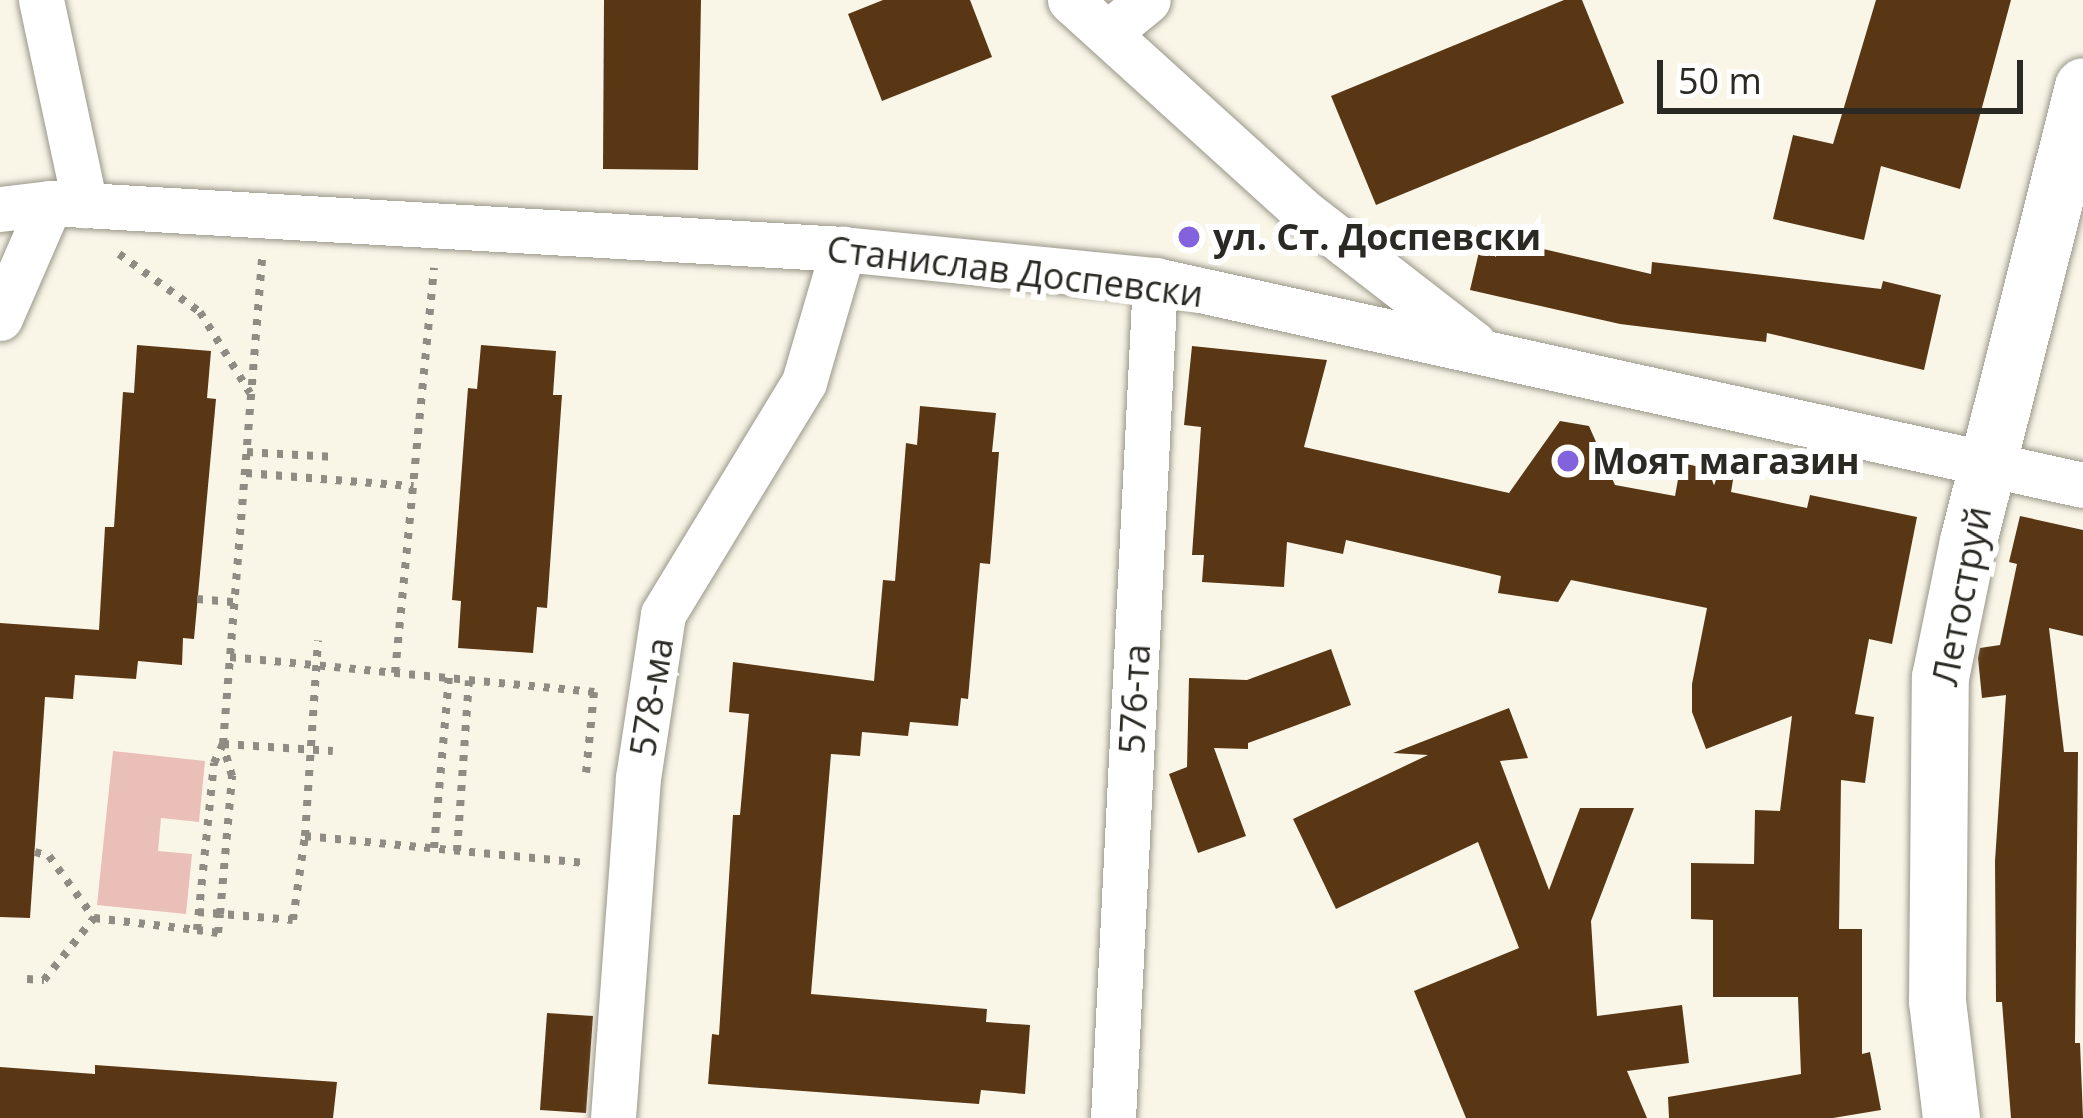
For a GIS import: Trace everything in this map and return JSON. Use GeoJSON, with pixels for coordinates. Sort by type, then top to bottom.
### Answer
{"type":"FeatureCollection","features":[{"type":"Feature","properties":{"kind":"street"},"geometry":{"type":"LineString","coordinates":[[0,318],[68,204],[41,0]]}},
{"type":"Feature","properties":{"kind":"street"},"geometry":{"type":"LineString","coordinates":[[1070,0],[1304,212],[1485,353]]}},
{"type":"Feature","properties":{"kind":"street"},"geometry":{"type":"LineString","coordinates":[[1109,32],[1148,0]]}},
{"type":"Feature","properties":{"kind":"street","name":"Летоструй"},"geometry":{"type":"LineString","coordinates":[[1951,1118],[1937,1001],[1940,677],[2083,86]]}},
{"type":"Feature","properties":{"kind":"street","name":"Станислав Доспевски"},"geometry":{"type":"LineString","coordinates":[[0,209],[68,204],[843,249],[1155,280],[1988,467],[2083,484]]}},
{"type":"Feature","properties":{"kind":"street","name":"578-ма"},"geometry":{"type":"LineString","coordinates":[[613,1118],[638,778],[663,614],[804,382],[843,249]]}},
{"type":"Feature","properties":{"kind":"street","name":"576-та"},"geometry":{"type":"LineString","coordinates":[[1113,1118],[1155,280]]}},
{"type":"Feature","properties":{"kind":"path"},"geometry":{"type":"LineString","coordinates":[[68,204],[200,312],[251,395]]}},
{"type":"Feature","properties":{"kind":"path"},"geometry":{"type":"LineString","coordinates":[[35,852],[49,856],[94,918],[218,933],[232,776],[223,745],[266,215]]}},
{"type":"Feature","properties":{"kind":"path"},"geometry":{"type":"LineString","coordinates":[[395,673],[438,226]]}},
{"type":"Feature","properties":{"kind":"path"},"geometry":{"type":"LineString","coordinates":[[247,452],[334,457]]}},
{"type":"Feature","properties":{"kind":"path"},"geometry":{"type":"LineString","coordinates":[[246,472],[413,486]]}},
{"type":"Feature","properties":{"kind":"path"},"geometry":{"type":"LineString","coordinates":[[196,599],[236,602]]}},
{"type":"Feature","properties":{"kind":"path"},"geometry":{"type":"LineString","coordinates":[[198,912],[293,920],[305,836],[318,640]]}},
{"type":"Feature","properties":{"kind":"path"},"geometry":{"type":"LineString","coordinates":[[230,657],[594,692],[586,773]]}},
{"type":"Feature","properties":{"kind":"path"},"geometry":{"type":"LineString","coordinates":[[434,848],[449,678]]}},
{"type":"Feature","properties":{"kind":"path"},"geometry":{"type":"LineString","coordinates":[[457,851],[470,680]]}},
{"type":"Feature","properties":{"kind":"path"},"geometry":{"type":"LineString","coordinates":[[223,745],[333,751]]}},
{"type":"Feature","properties":{"kind":"path"},"geometry":{"type":"LineString","coordinates":[[197,930],[214,763],[223,745]]}},
{"type":"Feature","properties":{"kind":"path"},"geometry":{"type":"LineString","coordinates":[[305,836],[632,867]]}},
{"type":"Feature","properties":{"kind":"path"},"geometry":{"type":"LineString","coordinates":[[27,979],[44,980],[94,918]]}},
{"type":"Feature","properties":{"kind":"shaded area"},"geometry":{"type":"Polygon","coordinates":[[[113,751],[205,761],[199,822],[161,818],[158,851],[192,854],[186,914],[97,905],[113,751]]]}},
{"type":"Feature","properties":{"kind":"building"},"geometry":{"type":"Polygon","coordinates":[[[604,0],[701,0],[698,170],[603,169],[604,0]]]}},
{"type":"Feature","properties":{"kind":"building"},"geometry":{"type":"Polygon","coordinates":[[[883,0],[970,0],[992,57],[882,101],[848,14],[883,0]]]}},
{"type":"Feature","properties":{"kind":"building"},"geometry":{"type":"Polygon","coordinates":[[[1564,0],[1582,0],[1624,103],[1376,205],[1331,96],[1564,0]]]}},
{"type":"Feature","properties":{"kind":"building"},"geometry":{"type":"Polygon","coordinates":[[[1876,0],[2011,0],[1960,189],[1881,166],[1864,240],[1773,219],[1793,135],[1833,144],[1876,0]]]}},
{"type":"Feature","properties":{"kind":"building"},"geometry":{"type":"Polygon","coordinates":[[[1483,235],[1651,274],[1652,262],[1881,289],[1883,281],[1941,295],[1924,370],[1767,333],[1766,342],[1620,324],[1470,290],[1483,235]]]}},
{"type":"Feature","properties":{"kind":"building"},"geometry":{"type":"Polygon","coordinates":[[[137,345],[211,351],[207,398],[216,399],[194,639],[183,638],[182,665],[138,661],[136,679],[75,675],[73,699],[45,697],[30,918],[0,917],[0,623],[99,630],[105,527],[114,527],[123,392],[134,393],[137,345]]]}},
{"type":"Feature","properties":{"kind":"building"},"geometry":{"type":"Polygon","coordinates":[[[481,345],[556,351],[553,395],[562,395],[547,608],[537,607],[533,653],[458,648],[461,601],[452,600],[465,426],[468,388],[477,389],[481,345]]]}},
{"type":"Feature","properties":{"kind":"building"},"geometry":{"type":"Polygon","coordinates":[[[1192,346],[1327,360],[1304,447],[1509,493],[1560,421],[1589,426],[1615,485],[1675,496],[1681,463],[1734,474],[1731,492],[1807,508],[1810,495],[1917,517],[1892,644],[1869,639],[1855,714],[1874,717],[1865,783],[1841,780],[1839,929],[1862,929],[1862,1054],[1870,1052],[1881,1110],[1833,1118],[1669,1118],[1668,1097],[1801,1074],[1798,997],[1713,997],[1713,920],[1691,919],[1691,863],[1754,864],[1755,810],[1780,811],[1792,716],[1706,749],[1692,712],[1692,684],[1707,608],[1571,580],[1558,602],[1498,593],[1501,576],[1346,540],[1343,554],[1287,542],[1284,587],[1202,582],[1204,555],[1192,555],[1201,427],[1184,425],[1192,346]]]}},
{"type":"Feature","properties":{"kind":"building"},"geometry":{"type":"Polygon","coordinates":[[[920,406],[996,413],[992,452],[999,452],[990,564],[980,563],[968,699],[961,698],[958,726],[910,722],[908,736],[862,732],[860,756],[831,754],[811,994],[987,1009],[986,1022],[1030,1025],[1025,1094],[981,1090],[979,1104],[708,1084],[712,1034],[719,1035],[733,815],[740,815],[749,714],[729,712],[733,662],[874,681],[883,580],[895,581],[906,443],[917,445],[920,406]]]}},
{"type":"Feature","properties":{"kind":"building"},"geometry":{"type":"Polygon","coordinates":[[[2020,516],[2083,530],[2083,636],[2049,628],[2064,752],[2078,752],[2075,1043],[2080,1043],[2083,1118],[2011,1118],[2002,1002],[1996,1002],[1995,861],[2006,695],[1982,698],[1978,658],[1980,648],[2000,645],[2017,564],[2009,562],[2020,516]]]}},
{"type":"Feature","properties":{"kind":"building"},"geometry":{"type":"Polygon","coordinates":[[[1331,649],[1351,705],[1248,743],[1248,749],[1214,748],[1246,836],[1198,853],[1169,774],[1187,767],[1189,678],[1247,680],[1331,649]]]}},
{"type":"Feature","properties":{"kind":"building"},"geometry":{"type":"Polygon","coordinates":[[[1509,708],[1528,758],[1500,761],[1549,890],[1580,808],[1634,808],[1591,921],[1597,1016],[1682,1005],[1689,1063],[1627,1071],[1647,1118],[1466,1118],[1414,991],[1519,948],[1478,842],[1336,909],[1293,819],[1428,755],[1393,753],[1509,708]]]}},
{"type":"Feature","properties":{"kind":"building"},"geometry":{"type":"Polygon","coordinates":[[[547,1013],[593,1016],[586,1113],[540,1110],[547,1013]]]}},
{"type":"Feature","properties":{"kind":"building"},"geometry":{"type":"Polygon","coordinates":[[[95,1065],[337,1082],[333,1118],[0,1118],[0,1067],[95,1074],[95,1065]]]}},
{"type":"Feature","properties":{"kind":"place","name":"ул. Ст. Доспевски"},"geometry":{"type":"Point","coordinates":[1189,237]}},
{"type":"Feature","properties":{"kind":"place","name":"Моят магазин"},"geometry":{"type":"Point","coordinates":[1568,461]}}]}
